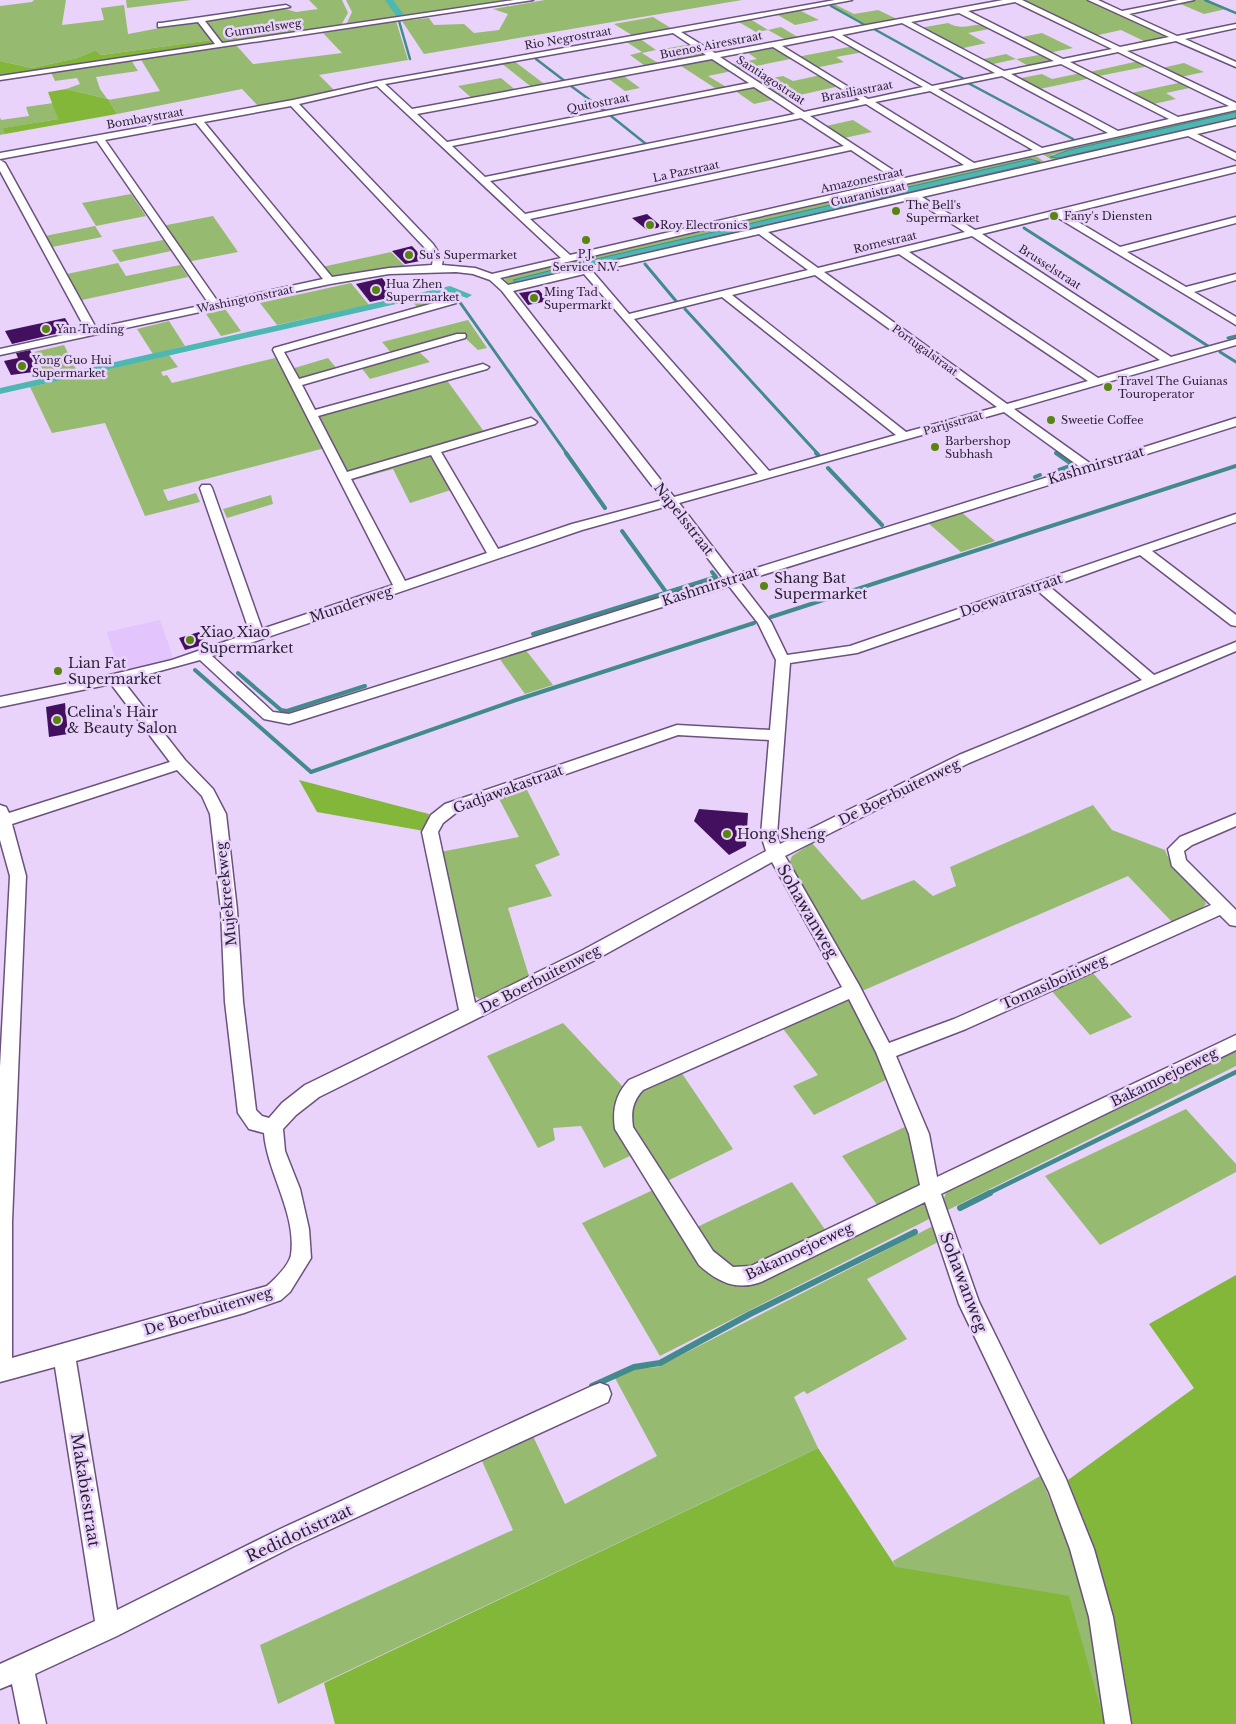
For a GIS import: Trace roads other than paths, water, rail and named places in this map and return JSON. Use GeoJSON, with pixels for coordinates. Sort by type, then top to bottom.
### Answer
{"type":"FeatureCollection","features":[{"type":"Feature","properties":{"kind":"street","name":"Gummelsweg"},"geometry":{"type":"LineString","coordinates":[[0,78],[529,0]]}},
{"type":"Feature","properties":{"kind":"street","name":"Rio Negrostraat"},"geometry":{"type":"LineString","coordinates":[[293,103],[379,84],[848,0]]}},
{"type":"Feature","properties":{"kind":"street"},"geometry":{"type":"LineString","coordinates":[[1015,0],[1236,106]]}},
{"type":"Feature","properties":{"kind":"street","name":"Buenos Airesstraat"},"geometry":{"type":"LineString","coordinates":[[412,112],[1015,0]]}},
{"type":"Feature","properties":{"kind":"street"},"geometry":{"type":"LineString","coordinates":[[1092,0],[1235,64]]}},
{"type":"Feature","properties":{"kind":"street"},"geometry":{"type":"LineString","coordinates":[[1121,13],[1190,0]]}},
{"type":"Feature","properties":{"kind":"street"},"geometry":{"type":"LineString","coordinates":[[162,25],[286,7]]}},
{"type":"Feature","properties":{"kind":"street"},"geometry":{"type":"LineString","coordinates":[[960,10],[1177,120]]}},
{"type":"Feature","properties":{"kind":"street"},"geometry":{"type":"LineString","coordinates":[[200,19],[220,46]]}},
{"type":"Feature","properties":{"kind":"street"},"geometry":{"type":"LineString","coordinates":[[904,21],[1117,134]]}},
{"type":"Feature","properties":{"kind":"street","name":"Brasiliastraat"},"geometry":{"type":"LineString","coordinates":[[483,180],[1236,26]]}},
{"type":"Feature","properties":{"kind":"street","name":"Santiagostraat"},"geometry":{"type":"LineString","coordinates":[[675,31],[906,182]]}},
{"type":"Feature","properties":{"kind":"street"},"geometry":{"type":"LineString","coordinates":[[835,34],[931,88],[1055,164]]}},
{"type":"Feature","properties":{"kind":"street"},"geometry":{"type":"LineString","coordinates":[[774,45],[974,166]]}},
{"type":"Feature","properties":{"kind":"street"},"geometry":{"type":"LineString","coordinates":[[379,84],[412,112],[444,145],[524,217],[566,258]]}},
{"type":"Feature","properties":{"kind":"street","name":"Quitostraat"},"geometry":{"type":"LineString","coordinates":[[444,145],[756,84]]}},
{"type":"Feature","properties":{"kind":"street"},"geometry":{"type":"LineString","coordinates":[[293,103],[429,246],[438,259],[437,268]]}},
{"type":"Feature","properties":{"kind":"street","name":"Bombaystraat"},"geometry":{"type":"LineString","coordinates":[[0,156],[293,103]]}},
{"type":"Feature","properties":{"kind":"street","name":"Amazonestraat"},"geometry":{"type":"LineString","coordinates":[[492,277],[566,258],[1236,106]]}},
{"type":"Feature","properties":{"kind":"street"},"geometry":{"type":"LineString","coordinates":[[198,120],[330,281]]}},
{"type":"Feature","properties":{"kind":"street","name":"Guaranistraat"},"geometry":{"type":"LineString","coordinates":[[506,289],[762,232],[1236,122]]}},
{"type":"Feature","properties":{"kind":"street"},"geometry":{"type":"LineString","coordinates":[[1189,133],[1236,157]]}},
{"type":"Feature","properties":{"kind":"street"},"geometry":{"type":"LineString","coordinates":[[99,138],[215,305]]}},
{"type":"Feature","properties":{"kind":"street","name":"La Pazstraat"},"geometry":{"type":"LineString","coordinates":[[524,217],[853,147]]}},
{"type":"Feature","properties":{"kind":"street"},"geometry":{"type":"LineString","coordinates":[[0,163],[92,331]]}},
{"type":"Feature","properties":{"kind":"street","name":"Romestraat"},"geometry":{"type":"LineString","coordinates":[[628,317],[1236,169]]}},
{"type":"Feature","properties":{"kind":"street","name":"Brusselstraat"},"geometry":{"type":"LineString","coordinates":[[916,196],[1169,361]]}},
{"type":"Feature","properties":{"kind":"street"},"geometry":{"type":"LineString","coordinates":[[1057,213],[1236,322]]}},
{"type":"Feature","properties":{"kind":"street"},"geometry":{"type":"LineString","coordinates":[[1118,251],[1236,220]]}},
{"type":"Feature","properties":{"kind":"street","name":"Portugalstraat"},"geometry":{"type":"LineString","coordinates":[[762,232],[1089,468]]}},
{"type":"Feature","properties":{"kind":"street"},"geometry":{"type":"LineString","coordinates":[[901,251],[1098,382]]}},
{"type":"Feature","properties":{"kind":"street","name":"Washingtonstraat"},"geometry":{"type":"LineString","coordinates":[[0,352],[330,281],[382,273],[437,268],[458,269],[492,277]]}},
{"type":"Feature","properties":{"kind":"street"},"geometry":{"type":"LineString","coordinates":[[587,272],[766,476]]}},
{"type":"Feature","properties":{"kind":"street","name":"Napelsstraat"},"geometry":{"type":"LineString","coordinates":[[492,277],[506,289],[764,622],[782,660],[769,835],[775,853]]}},
{"type":"Feature","properties":{"kind":"street"},"geometry":{"type":"LineString","coordinates":[[1185,291],[1236,277]]}},
{"type":"Feature","properties":{"kind":"street"},"geometry":{"type":"LineString","coordinates":[[725,294],[905,437]]}},
{"type":"Feature","properties":{"kind":"street"},"geometry":{"type":"LineString","coordinates":[[401,587],[278,350],[452,301]]}},
{"type":"Feature","properties":{"kind":"street"},"geometry":{"type":"LineString","coordinates":[[296,383],[461,336]]}},
{"type":"Feature","properties":{"kind":"street","name":"Parijsstraat"},"geometry":{"type":"LineString","coordinates":[[669,501],[766,476],[1236,342]]}},
{"type":"Feature","properties":{"kind":"street"},"geometry":{"type":"LineString","coordinates":[[312,414],[483,367]]}},
{"type":"Feature","properties":{"kind":"street"},"geometry":{"type":"LineString","coordinates":[[344,477],[530,422]]}},
{"type":"Feature","properties":{"kind":"street","name":"Kashmirstraat"},"geometry":{"type":"LineString","coordinates":[[203,655],[269,716],[289,719],[1236,422]]}},
{"type":"Feature","properties":{"kind":"street"},"geometry":{"type":"LineString","coordinates":[[434,450],[494,554]]}},
{"type":"Feature","properties":{"kind":"street"},"geometry":{"type":"LineString","coordinates":[[206,488],[258,636]]}},
{"type":"Feature","properties":{"kind":"street","name":"Munderweg"},"geometry":{"type":"LineString","coordinates":[[0,702],[114,679],[203,655],[494,554],[577,527],[669,501]]}},
{"type":"Feature","properties":{"kind":"street","name":"Doewatrastraat"},"geometry":{"type":"LineString","coordinates":[[782,660],[852,650],[1236,518]]}},
{"type":"Feature","properties":{"kind":"street"},"geometry":{"type":"LineString","coordinates":[[1143,551],[1236,622]]}},
{"type":"Feature","properties":{"kind":"street"},"geometry":{"type":"LineString","coordinates":[[1040,586],[1151,680]]}},
{"type":"Feature","properties":{"kind":"street","name":"De Boerbuitenweg"},"geometry":{"type":"LineString","coordinates":[[1,1372],[244,1303],[274,1293],[283,1285],[300,1258],[299,1229],[290,1189],[275,1151],[273,1127],[289,1109],[312,1091],[588,955],[775,853],[964,759],[1236,646]]}},
{"type":"Feature","properties":{"kind":"street","name":"Mujekreekweg"},"geometry":{"type":"LineString","coordinates":[[114,679],[180,764],[208,793],[218,814],[229,910],[234,1002],[247,1113],[256,1122],[273,1127]]}},
{"type":"Feature","properties":{"kind":"street","name":"Gadjawakastraat"},"geometry":{"type":"LineString","coordinates":[[470,1014],[430,832],[438,819],[451,808],[677,730],[777,735]]}},
{"type":"Feature","properties":{"kind":"street"},"geometry":{"type":"LineString","coordinates":[[1,1372],[2,1222],[18,876],[2,816],[180,764]]}},
{"type":"Feature","properties":{"kind":"street"},"geometry":{"type":"LineString","coordinates":[[1236,820],[1186,841],[1176,849],[1178,862],[1236,920]]}},
{"type":"Feature","properties":{"kind":"street","name":"Sohawanweg"},"geometry":{"type":"LineString","coordinates":[[775,853],[853,990],[885,1052],[919,1134],[930,1190],[969,1304],[1058,1487],[1082,1549],[1101,1617],[1118,1724]]}},
{"type":"Feature","properties":{"kind":"street","name":"Tomasiboitiweg"},"geometry":{"type":"LineString","coordinates":[[885,1052],[960,1024],[1222,907]]}},
{"type":"Feature","properties":{"kind":"street","name":"Bakamoejoeweg"},"geometry":{"type":"LineString","coordinates":[[853,990],[636,1085],[628,1094],[621,1110],[624,1129],[706,1258],[721,1271],[741,1279],[754,1275],[1236,1042]]}},
{"type":"Feature","properties":{"kind":"street","name":"Makabiestraat"},"geometry":{"type":"LineString","coordinates":[[64,1354],[108,1626]]}},
{"type":"Feature","properties":{"kind":"street","name":"Redidotistraat"},"geometry":{"type":"LineString","coordinates":[[11,1671],[108,1626],[286,1538],[600,1394]]}},
{"type":"Feature","properties":{"kind":"street"},"geometry":{"type":"LineString","coordinates":[[11,1671],[33,1724]]}},
{"type":"Feature","properties":{"kind":"waterway"},"geometry":{"type":"LineString","coordinates":[[389,0],[402,18]]}},
{"type":"Feature","properties":{"kind":"waterway"},"geometry":{"type":"LineString","coordinates":[[1205,0],[1236,13]]}},
{"type":"Feature","properties":{"kind":"waterway"},"geometry":{"type":"LineString","coordinates":[[831,6],[867,26]]}},
{"type":"Feature","properties":{"kind":"waterway"},"geometry":{"type":"LineString","coordinates":[[399,21],[410,59]]}},
{"type":"Feature","properties":{"kind":"waterway"},"geometry":{"type":"LineString","coordinates":[[874,29],[964,79]]}},
{"type":"Feature","properties":{"kind":"waterway"},"geometry":{"type":"LineString","coordinates":[[536,59],[566,82]]}},
{"type":"Feature","properties":{"kind":"waterway"},"geometry":{"type":"LineString","coordinates":[[968,83],[1073,139]]}},
{"type":"Feature","properties":{"kind":"waterway"},"geometry":{"type":"LineString","coordinates":[[571,86],[605,111]]}},
{"type":"Feature","properties":{"kind":"waterway"},"geometry":{"type":"LineString","coordinates":[[611,116],[646,144]]}},
{"type":"Feature","properties":{"kind":"waterway"},"geometry":{"type":"LineString","coordinates":[[1024,228],[1208,346]]}},
{"type":"Feature","properties":{"kind":"waterway"},"geometry":{"type":"LineString","coordinates":[[645,264],[676,301]]}},
{"type":"Feature","properties":{"kind":"waterway"},"geometry":{"type":"LineString","coordinates":[[0,391],[450,289],[467,295]]}},
{"type":"Feature","properties":{"kind":"waterway"},"geometry":{"type":"LineString","coordinates":[[459,301],[567,454]]}},
{"type":"Feature","properties":{"kind":"waterway"},"geometry":{"type":"LineString","coordinates":[[685,309],[818,454]]}},
{"type":"Feature","properties":{"kind":"waterway"},"geometry":{"type":"LineString","coordinates":[[1228,338],[1236,336]]}},
{"type":"Feature","properties":{"kind":"waterway"},"geometry":{"type":"LineString","coordinates":[[1220,352],[1236,362]]}},
{"type":"Feature","properties":{"kind":"waterway"},"geometry":{"type":"LineString","coordinates":[[566,453],[605,508]]}},
{"type":"Feature","properties":{"kind":"waterway"},"geometry":{"type":"LineString","coordinates":[[816,453],[819,456]]}},
{"type":"Feature","properties":{"kind":"waterway"},"geometry":{"type":"LineString","coordinates":[[1058,454],[1056,453],[1073,465],[1059,470]]}},
{"type":"Feature","properties":{"kind":"waterway"},"geometry":{"type":"LineString","coordinates":[[771,617],[1236,466]]}},
{"type":"Feature","properties":{"kind":"waterway"},"geometry":{"type":"LineString","coordinates":[[828,468],[882,525]]}},
{"type":"Feature","properties":{"kind":"waterway"},"geometry":{"type":"LineString","coordinates":[[1035,477],[1040,475]]}},
{"type":"Feature","properties":{"kind":"waterway"},"geometry":{"type":"LineString","coordinates":[[622,531],[666,592]]}},
{"type":"Feature","properties":{"kind":"waterway"},"geometry":{"type":"LineString","coordinates":[[533,634],[716,577],[712,572]]}},
{"type":"Feature","properties":{"kind":"waterway"},"geometry":{"type":"LineString","coordinates":[[195,670],[311,772],[516,700],[754,623]]}},
{"type":"Feature","properties":{"kind":"waterway"},"geometry":{"type":"LineString","coordinates":[[238,673],[281,710],[287,711],[365,686]]}},
{"type":"Feature","properties":{"kind":"waterway"},"geometry":{"type":"LineString","coordinates":[[987,1194],[1236,1072]]}},
{"type":"Feature","properties":{"kind":"waterway"},"geometry":{"type":"LineString","coordinates":[[960,1208],[990,1193]]}},
{"type":"Feature","properties":{"kind":"waterway"},"geometry":{"type":"LineString","coordinates":[[592,1386],[634,1367],[660,1363],[750,1314],[915,1232]]}},
{"type":"Feature","properties":{"kind":"place","name":"The Bell's Supermarket"},"geometry":{"type":"Point","coordinates":[896,211]}},
{"type":"Feature","properties":{"kind":"place","name":"Fany's Diensten"},"geometry":{"type":"Point","coordinates":[1054,216]}},
{"type":"Feature","properties":{"kind":"place","name":"Roy Electronics"},"geometry":{"type":"Point","coordinates":[650,225]}},
{"type":"Feature","properties":{"kind":"place","name":"P.J. Service N.V."},"geometry":{"type":"Point","coordinates":[586,240]}},
{"type":"Feature","properties":{"kind":"place","name":"Su's Supermarket"},"geometry":{"type":"Point","coordinates":[409,255]}},
{"type":"Feature","properties":{"kind":"place","name":"Hua Zhen Supermarket"},"geometry":{"type":"Point","coordinates":[376,290]}},
{"type":"Feature","properties":{"kind":"place","name":"Ming Tad Supermarkt"},"geometry":{"type":"Point","coordinates":[534,298]}},
{"type":"Feature","properties":{"kind":"place","name":"Yan Trading"},"geometry":{"type":"Point","coordinates":[46,329]}},
{"type":"Feature","properties":{"kind":"place","name":"Yong Guo Hui Supermarket"},"geometry":{"type":"Point","coordinates":[22,366]}},
{"type":"Feature","properties":{"kind":"place","name":"Travel The Guianas Touroperator"},"geometry":{"type":"Point","coordinates":[1108,387]}},
{"type":"Feature","properties":{"kind":"place","name":"Sweetie Coffee"},"geometry":{"type":"Point","coordinates":[1051,420]}},
{"type":"Feature","properties":{"kind":"place","name":"Barbershop Subhash"},"geometry":{"type":"Point","coordinates":[935,447]}},
{"type":"Feature","properties":{"kind":"place","name":"Shang Bat Supermarket"},"geometry":{"type":"Point","coordinates":[764,586]}},
{"type":"Feature","properties":{"kind":"place","name":"Xiao Xiao Supermarket"},"geometry":{"type":"Point","coordinates":[190,640]}},
{"type":"Feature","properties":{"kind":"place","name":"Lian Fat Supermarket"},"geometry":{"type":"Point","coordinates":[58,671]}},
{"type":"Feature","properties":{"kind":"place","name":"Celina's Hair & Beauty Salon"},"geometry":{"type":"Point","coordinates":[57,720]}},
{"type":"Feature","properties":{"kind":"place","name":"Hong Sheng"},"geometry":{"type":"Point","coordinates":[727,834]}}]}
